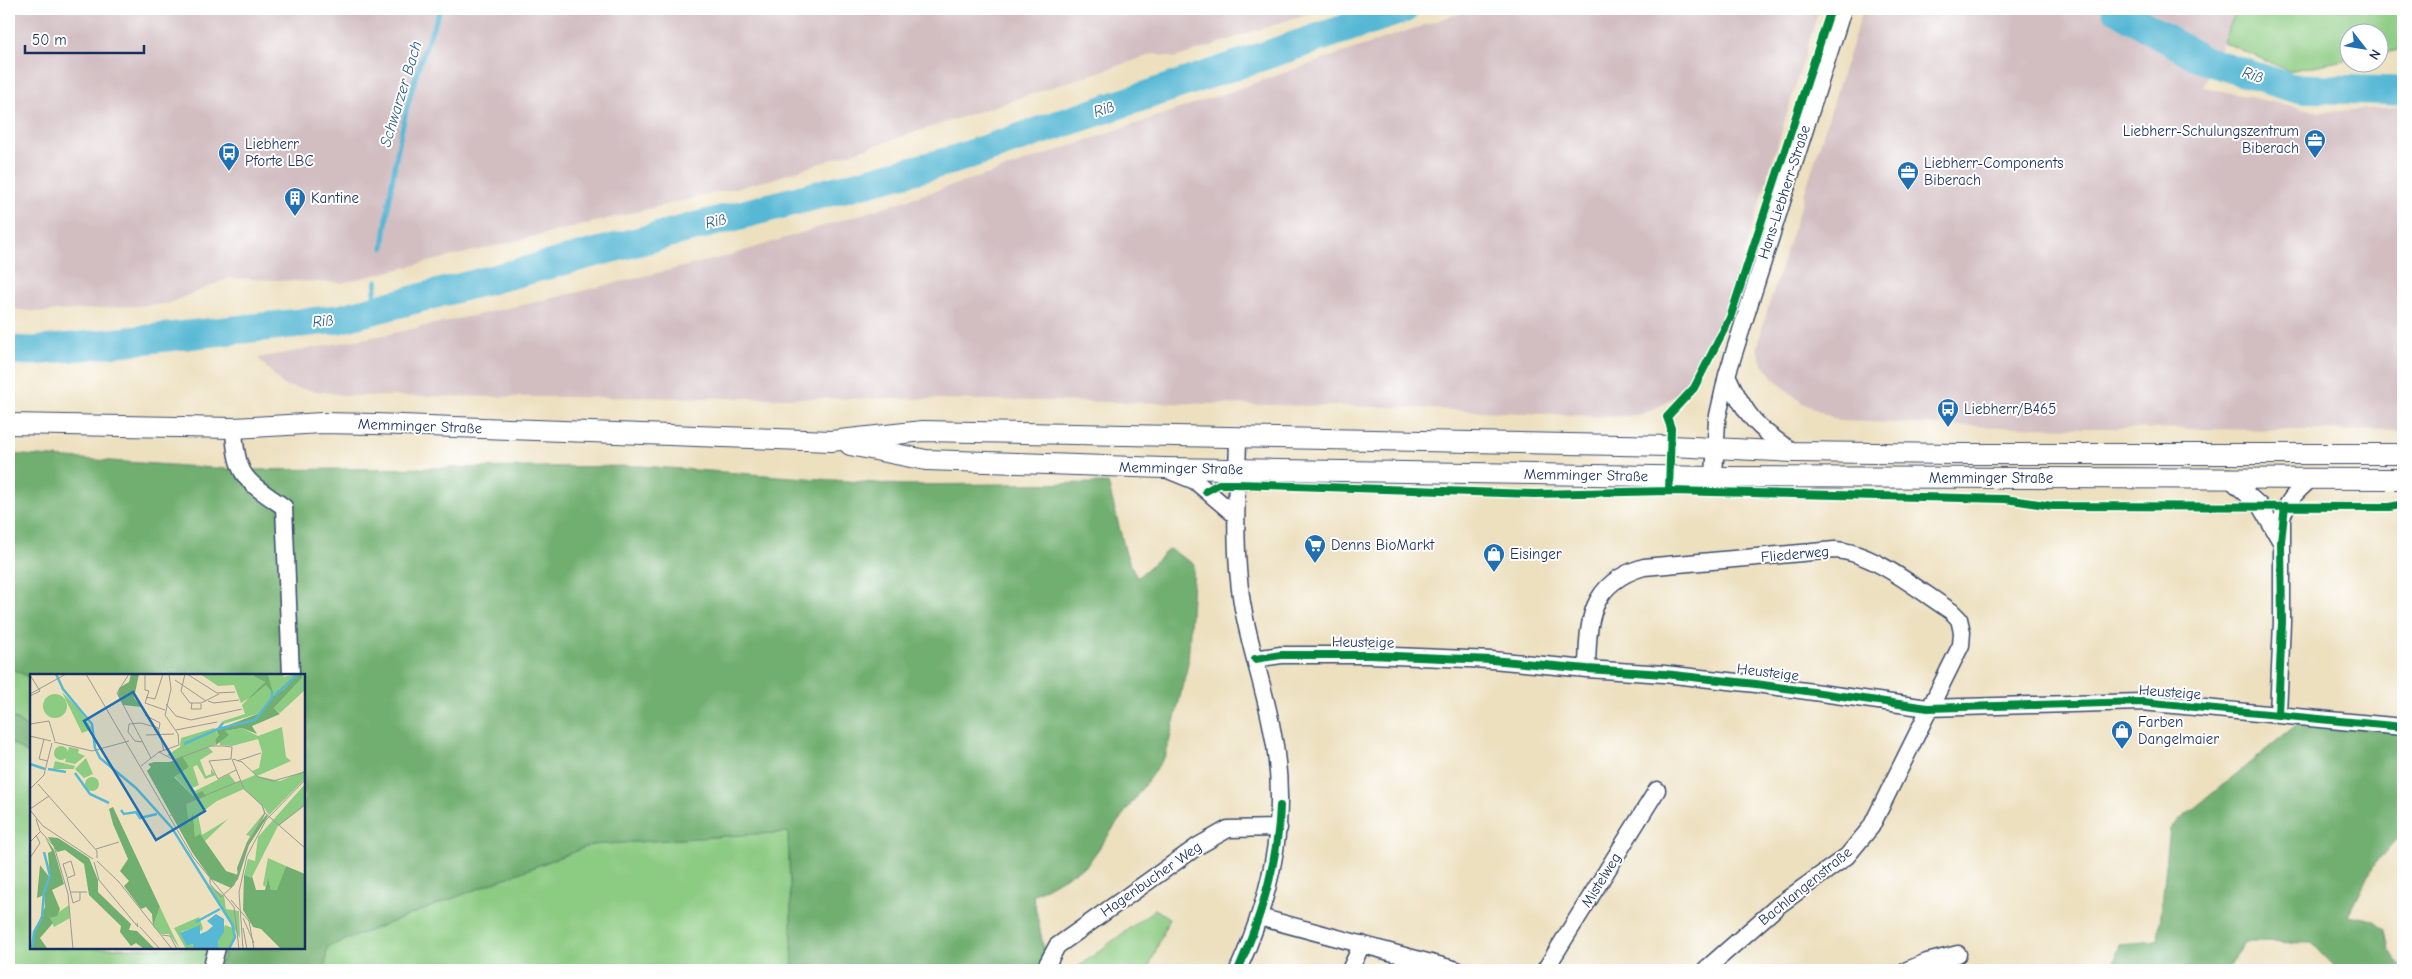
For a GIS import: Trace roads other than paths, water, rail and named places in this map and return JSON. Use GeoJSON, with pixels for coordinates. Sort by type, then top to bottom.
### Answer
{"type":"FeatureCollection","features":[{"type":"Feature","properties":{"kind":"main road","name":"Memminger Straße"},"geometry":{"type":"LineString","coordinates":[[9,424],[234,428],[375,424],[831,441],[923,430],[1715,448],[1794,452],[2403,454]]}},
{"type":"Feature","properties":{"kind":"main road","name":"Memminger Straße"},"geometry":{"type":"LineString","coordinates":[[831,441],[926,460],[1164,468],[1714,477],[2403,479]]}},
{"type":"Feature","properties":{"kind":"street","name":"Hans-Liebherr-Straße"},"geometry":{"type":"LineString","coordinates":[[1714,477],[1717,420],[1727,375],[1843,9]]}},
{"type":"Feature","properties":{"kind":"street"},"geometry":{"type":"LineString","coordinates":[[1727,375],[1744,408],[1758,428],[1794,452]]}},
{"type":"Feature","properties":{"kind":"street"},"geometry":{"type":"LineString","coordinates":[[234,428],[238,466],[248,482],[284,507],[291,674]]}},
{"type":"Feature","properties":{"kind":"street"},"geometry":{"type":"LineString","coordinates":[[1238,437],[1237,566],[1242,604],[1254,659],[1272,724],[1276,752],[1279,828],[1273,866],[1259,917],[1238,970]]}},
{"type":"Feature","properties":{"kind":"street"},"geometry":{"type":"LineString","coordinates":[[1164,468],[1195,481],[1236,515]]}},
{"type":"Feature","properties":{"kind":"street"},"geometry":{"type":"LineString","coordinates":[[2228,477],[2260,506],[2281,541]]}},
{"type":"Feature","properties":{"kind":"street"},"geometry":{"type":"LineString","coordinates":[[2278,714],[2282,622],[2281,541],[2285,506],[2295,493],[2312,478]]}},
{"type":"Feature","properties":{"kind":"street","name":"Fliederweg"},"geometry":{"type":"LineString","coordinates":[[1587,670],[1592,612],[1604,590],[1631,571],[1658,565],[1835,550],[1850,551],[1868,558],[1951,611],[1959,619],[1962,632],[1961,645],[1928,708]]}},
{"type":"Feature","properties":{"kind":"street","name":"Heusteige"},"geometry":{"type":"LineString","coordinates":[[1254,659],[1281,655],[1370,654],[1492,660],[1587,670],[1664,674],[1756,684],[1928,708],[2142,702],[2403,727]]}},
{"type":"Feature","properties":{"kind":"street","name":"Bachlangenstraße"},"geometry":{"type":"LineString","coordinates":[[1705,970],[1779,905],[1847,856],[1871,827],[1928,708]]}},
{"type":"Feature","properties":{"kind":"street","name":"Mistelweg"},"geometry":{"type":"LineString","coordinates":[[1545,970],[1657,790]]}},
{"type":"Feature","properties":{"kind":"street","name":"Hagenbucher Weg"},"geometry":{"type":"LineString","coordinates":[[1044,970],[1057,946],[1198,846],[1228,829],[1279,828]]}},
{"type":"Feature","properties":{"kind":"street"},"geometry":{"type":"LineString","coordinates":[[1259,917],[1452,970]]}},
{"type":"Feature","properties":{"kind":"street"},"geometry":{"type":"LineString","coordinates":[[1350,970],[1362,944]]}},
{"type":"Feature","properties":{"kind":"street"},"geometry":{"type":"LineString","coordinates":[[211,970],[216,949]]}},
{"type":"Feature","properties":{"kind":"street"},"geometry":{"type":"LineString","coordinates":[[1907,970],[1927,962],[1958,954]]}},
{"type":"Feature","properties":{"kind":"waterway","name":"Schwarzer Bach"},"geometry":{"type":"LineString","coordinates":[[383,248],[391,186],[410,97],[429,38],[441,9]]}},
{"type":"Feature","properties":{"kind":"waterway","name":"Riß"},"geometry":{"type":"LineString","coordinates":[[9,350],[34,351],[339,319],[953,160],[1404,9]]}},
{"type":"Feature","properties":{"kind":"waterway","name":"Riß"},"geometry":{"type":"LineString","coordinates":[[2116,9],[2201,59],[2293,88],[2403,91]]}},
{"type":"Feature","properties":{"kind":"waterway","name":"Schwarzer Bach"},"geometry":{"type":"LineString","coordinates":[[371,311],[377,281]]}},
{"type":"Feature","properties":{"kind":"place","name":"Liebherr-Schulungszentrum Biberach"},"geometry":{"type":"Point","coordinates":[2315,159]}},
{"type":"Feature","properties":{"kind":"place","name":"Liebherr Pforte LBC"},"geometry":{"type":"Point","coordinates":[229,172]}},
{"type":"Feature","properties":{"kind":"place","name":"Liebherr-Components Biberach"},"geometry":{"type":"Point","coordinates":[1908,191]}},
{"type":"Feature","properties":{"kind":"place","name":"Kantine"},"geometry":{"type":"Point","coordinates":[295,217]}},
{"type":"Feature","properties":{"kind":"place","name":"Liebherr/B465"},"geometry":{"type":"Point","coordinates":[1948,428]}},
{"type":"Feature","properties":{"kind":"place","name":"Denns BioMarkt"},"geometry":{"type":"Point","coordinates":[1315,564]}},
{"type":"Feature","properties":{"kind":"place","name":"Eisinger"},"geometry":{"type":"Point","coordinates":[1494,573]}},
{"type":"Feature","properties":{"kind":"place","name":"Farben Dangelmaier"},"geometry":{"type":"Point","coordinates":[2122,750]}}]}
